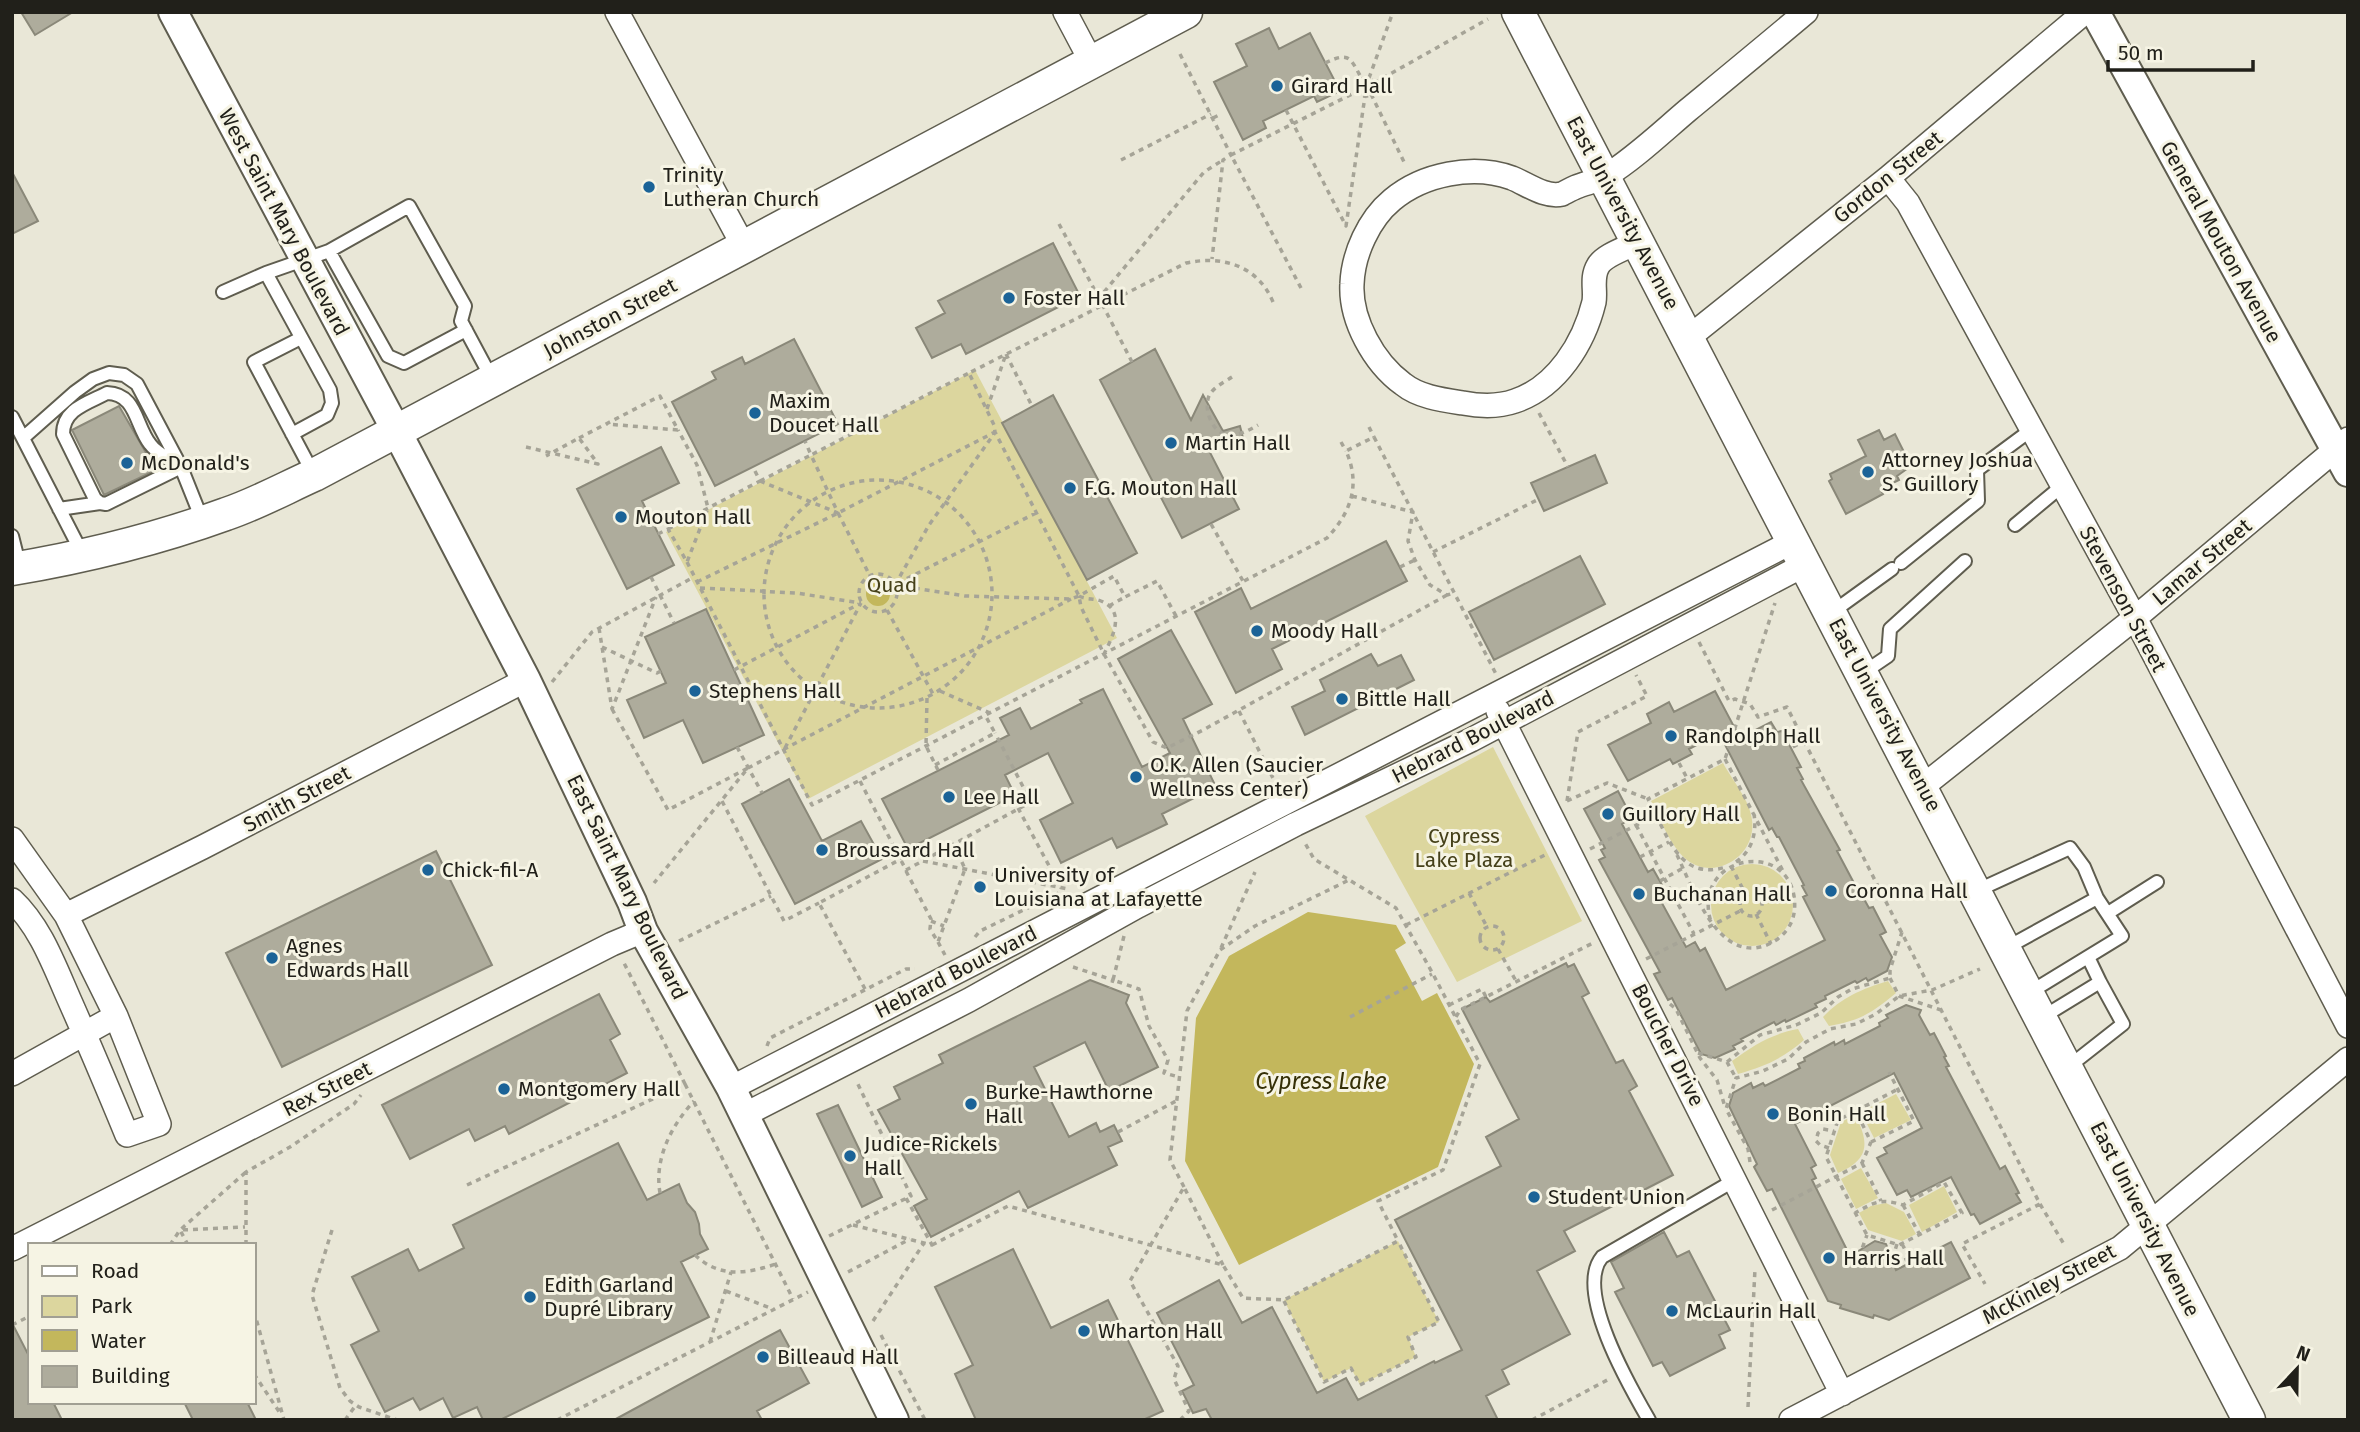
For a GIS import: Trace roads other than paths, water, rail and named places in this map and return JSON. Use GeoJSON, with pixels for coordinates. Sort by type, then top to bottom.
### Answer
{"type":"FeatureCollection","features":[{"type":"Feature","properties":{"kind":"main road","name":"Johnston Street"},"geometry":{"type":"LineString","coordinates":[[16,569],[144,540],[203,522],[228,514],[314,475],[1186,12]]}},
{"type":"Feature","properties":{"kind":"main road","name":"East University Avenue"},"geometry":{"type":"LineString","coordinates":[[1518,12],[2249,1420]]}},
{"type":"Feature","properties":{"kind":"street","name":"West Saint Mary Boulevard"},"geometry":{"type":"LineString","coordinates":[[173,12],[317,256],[396,430]]}},
{"type":"Feature","properties":{"kind":"street"},"geometry":{"type":"LineString","coordinates":[[617,12],[744,247]]}},
{"type":"Feature","properties":{"kind":"street"},"geometry":{"type":"LineString","coordinates":[[1065,12],[1091,64]]}},
{"type":"Feature","properties":{"kind":"street"},"geometry":{"type":"LineString","coordinates":[[1638,242],[1599,263],[1594,275],[1595,298],[1578,344],[1563,366],[1544,386],[1515,401],[1482,406],[1437,400],[1404,385],[1368,343],[1356,314],[1352,284],[1358,251],[1371,223],[1391,201],[1416,184],[1444,175],[1476,173],[1509,177],[1543,192],[1560,194],[1604,177],[1806,12]]}},
{"type":"Feature","properties":{"kind":"street","name":"Gordon Street"},"geometry":{"type":"LineString","coordinates":[[1688,338],[1888,178],[2085,12]]}},
{"type":"Feature","properties":{"kind":"street","name":"General Mouton Avenue"},"geometry":{"type":"LineString","coordinates":[[2095,12],[2343,453]]}},
{"type":"Feature","properties":{"kind":"street","name":"Stevenson Street"},"geometry":{"type":"LineString","coordinates":[[1888,178],[1908,204],[2135,618],[2348,1026]]}},
{"type":"Feature","properties":{"kind":"street","name":"East Saint Mary Boulevard"},"geometry":{"type":"LineString","coordinates":[[396,430],[539,681],[643,931],[837,1277],[894,1420]]}},
{"type":"Feature","properties":{"kind":"street","name":"Lamar Street"},"geometry":{"type":"LineString","coordinates":[[1922,787],[2343,453]]}},
{"type":"Feature","properties":{"kind":"street","name":"Hebrard Boulevard"},"geometry":{"type":"LineString","coordinates":[[731,1088],[1667,607],[1800,553]]}},
{"type":"Feature","properties":{"kind":"street","name":"Hebrard Boulevard"},"geometry":{"type":"LineString","coordinates":[[744,1115],[969,1000],[1138,906],[1296,824],[1689,636],[1800,553]]}},
{"type":"Feature","properties":{"kind":"street"},"geometry":{"type":"LineString","coordinates":[[1667,607],[1689,636]]}},
{"type":"Feature","properties":{"kind":"street","name":"Smith Street"},"geometry":{"type":"LineString","coordinates":[[66,915],[539,681]]}},
{"type":"Feature","properties":{"kind":"street","name":"Boucher Drive"},"geometry":{"type":"LineString","coordinates":[[1498,695],[1503,723],[1573,859],[1642,966],[1743,1173],[1843,1394]]}},
{"type":"Feature","properties":{"kind":"street"},"geometry":{"type":"LineString","coordinates":[[12,839],[66,915],[116,1016],[159,1124],[127,1135],[85,1033],[39,935],[12,900]]}},
{"type":"Feature","properties":{"kind":"street"},"geometry":{"type":"LineString","coordinates":[[1129,883],[1138,906]]}},
{"type":"Feature","properties":{"kind":"street","name":"Rex Street"},"geometry":{"type":"LineString","coordinates":[[12,1249],[612,944],[643,931]]}},
{"type":"Feature","properties":{"kind":"street"},"geometry":{"type":"LineString","coordinates":[[12,1074],[116,1016]]}},
{"type":"Feature","properties":{"kind":"street","name":"Hebrard Boulevard"},"geometry":{"type":"LineString","coordinates":[[859,1022],[872,1050]]}},
{"type":"Feature","properties":{"kind":"street","name":"McKinley Street"},"geometry":{"type":"LineString","coordinates":[[1791,1420],[2120,1248],[2348,1059]]}},
{"type":"Feature","properties":{"kind":"lane"},"geometry":{"type":"LineString","coordinates":[[223,292],[317,256],[410,206],[465,306],[461,321],[493,380]]}},
{"type":"Feature","properties":{"kind":"lane"},"geometry":{"type":"LineString","coordinates":[[317,256],[388,356],[395,360],[404,363],[466,330]]}},
{"type":"Feature","properties":{"kind":"lane"},"geometry":{"type":"LineString","coordinates":[[266,274],[331,390],[332,403],[327,415],[292,434]]}},
{"type":"Feature","properties":{"kind":"lane"},"geometry":{"type":"LineString","coordinates":[[301,338],[254,362],[314,475]]}},
{"type":"Feature","properties":{"kind":"lane"},"geometry":{"type":"LineString","coordinates":[[23,438],[93,379],[109,373],[124,375],[137,384],[181,467],[203,522]]}},
{"type":"Feature","properties":{"kind":"lane"},"geometry":{"type":"LineString","coordinates":[[100,503],[95,499],[63,434],[63,425],[72,411],[107,393],[116,393],[130,404],[150,445],[181,467]]}},
{"type":"Feature","properties":{"kind":"lane"},"geometry":{"type":"LineString","coordinates":[[12,417],[83,554]]}},
{"type":"Feature","properties":{"kind":"lane"},"geometry":{"type":"LineString","coordinates":[[1831,613],[1978,501],[1977,470],[2031,430]]}},
{"type":"Feature","properties":{"kind":"lane"},"geometry":{"type":"LineString","coordinates":[[59,509],[113,501],[181,467]]}},
{"type":"Feature","properties":{"kind":"lane"},"geometry":{"type":"LineString","coordinates":[[2015,525],[2062,486]]}},
{"type":"Feature","properties":{"kind":"lane"},"geometry":{"type":"LineString","coordinates":[[12,536],[16,569]]}},
{"type":"Feature","properties":{"kind":"lane"},"geometry":{"type":"LineString","coordinates":[[1863,673],[1888,656],[1890,629],[1965,561]]}},
{"type":"Feature","properties":{"kind":"lane"},"geometry":{"type":"LineString","coordinates":[[1975,891],[2070,848],[2084,867],[2097,898],[2122,936],[2088,957],[2035,1005]]}},
{"type":"Feature","properties":{"kind":"lane"},"geometry":{"type":"LineString","coordinates":[[2108,913],[2157,882]]}},
{"type":"Feature","properties":{"kind":"lane"},"geometry":{"type":"LineString","coordinates":[[2005,949],[2097,898]]}},
{"type":"Feature","properties":{"kind":"lane"},"geometry":{"type":"LineString","coordinates":[[2067,1068],[2123,1024],[2088,957]]}},
{"type":"Feature","properties":{"kind":"lane"},"geometry":{"type":"LineString","coordinates":[[2035,1005],[2100,982]]}},
{"type":"Feature","properties":{"kind":"lane"},"geometry":{"type":"LineString","coordinates":[[1649,1420],[1604,1331],[1596,1299],[1595,1265],[1602,1257],[1743,1173]]}},
{"type":"Feature","properties":{"kind":"water"},"geometry":{"type":"Polygon","coordinates":[[[878,582],[887,585],[890,594],[887,603],[878,606],[869,603],[866,594],[869,585],[878,582]]]}},
{"type":"Feature","properties":{"kind":"water","name":"Cypress Lake"},"geometry":{"type":"Polygon","coordinates":[[[1308,912],[1396,925],[1406,943],[1395,950],[1422,1001],[1437,993],[1474,1064],[1438,1167],[1239,1265],[1185,1161],[1196,1018],[1229,956],[1308,912]]]}},
{"type":"Feature","properties":{"kind":"place","name":"Girard Hall"},"geometry":{"type":"Point","coordinates":[1277,86]}},
{"type":"Feature","properties":{"kind":"place","name":"Trinity Lutheran Church"},"geometry":{"type":"Point","coordinates":[649,187]}},
{"type":"Feature","properties":{"kind":"place","name":"Foster Hall"},"geometry":{"type":"Point","coordinates":[1009,298]}},
{"type":"Feature","properties":{"kind":"place","name":"Maxim Doucet Hall"},"geometry":{"type":"Point","coordinates":[755,413]}},
{"type":"Feature","properties":{"kind":"place","name":"Martin Hall"},"geometry":{"type":"Point","coordinates":[1171,443]}},
{"type":"Feature","properties":{"kind":"place","name":"McDonald's"},"geometry":{"type":"Point","coordinates":[127,463]}},
{"type":"Feature","properties":{"kind":"place","name":"Attorney Joshua S. Guillory"},"geometry":{"type":"Point","coordinates":[1868,472]}},
{"type":"Feature","properties":{"kind":"place","name":"F.G. Mouton Hall"},"geometry":{"type":"Point","coordinates":[1070,488]}},
{"type":"Feature","properties":{"kind":"place","name":"Mouton Hall"},"geometry":{"type":"Point","coordinates":[621,517]}},
{"type":"Feature","properties":{"kind":"place","name":"Moody Hall"},"geometry":{"type":"Point","coordinates":[1257,631]}},
{"type":"Feature","properties":{"kind":"place","name":"Stephens Hall"},"geometry":{"type":"Point","coordinates":[695,691]}},
{"type":"Feature","properties":{"kind":"place","name":"Bittle Hall"},"geometry":{"type":"Point","coordinates":[1342,699]}},
{"type":"Feature","properties":{"kind":"place","name":"Randolph Hall"},"geometry":{"type":"Point","coordinates":[1671,736]}},
{"type":"Feature","properties":{"kind":"place","name":"O.K. Allen (Saucier Wellness Center)"},"geometry":{"type":"Point","coordinates":[1136,777]}},
{"type":"Feature","properties":{"kind":"place","name":"Lee Hall"},"geometry":{"type":"Point","coordinates":[949,797]}},
{"type":"Feature","properties":{"kind":"place","name":"Guillory Hall"},"geometry":{"type":"Point","coordinates":[1608,814]}},
{"type":"Feature","properties":{"kind":"place","name":"Broussard Hall"},"geometry":{"type":"Point","coordinates":[822,850]}},
{"type":"Feature","properties":{"kind":"place","name":"Chick-fil-A"},"geometry":{"type":"Point","coordinates":[428,870]}},
{"type":"Feature","properties":{"kind":"place","name":"University of Louisiana at Lafayette"},"geometry":{"type":"Point","coordinates":[980,887]}},
{"type":"Feature","properties":{"kind":"place","name":"Coronna Hall"},"geometry":{"type":"Point","coordinates":[1831,891]}},
{"type":"Feature","properties":{"kind":"place","name":"Buchanan Hall"},"geometry":{"type":"Point","coordinates":[1639,894]}},
{"type":"Feature","properties":{"kind":"place","name":"Agnes Edwards Hall"},"geometry":{"type":"Point","coordinates":[272,958]}},
{"type":"Feature","properties":{"kind":"place","name":"Montgomery Hall"},"geometry":{"type":"Point","coordinates":[504,1089]}},
{"type":"Feature","properties":{"kind":"place","name":"Burke-Hawthorne Hall"},"geometry":{"type":"Point","coordinates":[971,1104]}},
{"type":"Feature","properties":{"kind":"place","name":"Bonin Hall"},"geometry":{"type":"Point","coordinates":[1773,1114]}},
{"type":"Feature","properties":{"kind":"place","name":"Judice-Rickels Hall"},"geometry":{"type":"Point","coordinates":[850,1156]}},
{"type":"Feature","properties":{"kind":"place","name":"Student Union"},"geometry":{"type":"Point","coordinates":[1534,1197]}},
{"type":"Feature","properties":{"kind":"place","name":"Harris Hall"},"geometry":{"type":"Point","coordinates":[1829,1258]}},
{"type":"Feature","properties":{"kind":"place","name":"Edith Garland Dupré Library"},"geometry":{"type":"Point","coordinates":[530,1297]}},
{"type":"Feature","properties":{"kind":"place","name":"McLaurin Hall"},"geometry":{"type":"Point","coordinates":[1672,1311]}},
{"type":"Feature","properties":{"kind":"place","name":"Wharton Hall"},"geometry":{"type":"Point","coordinates":[1084,1331]}},
{"type":"Feature","properties":{"kind":"place","name":"Billeaud Hall"},"geometry":{"type":"Point","coordinates":[763,1357]}},
{"type":"Feature","properties":{"kind":"park label","name":"Quad"},"geometry":{"type":"Point","coordinates":[892,585]}},
{"type":"Feature","properties":{"kind":"park label","name":"Cypress Lake Plaza"},"geometry":{"type":"Point","coordinates":[1464,848]}}]}
